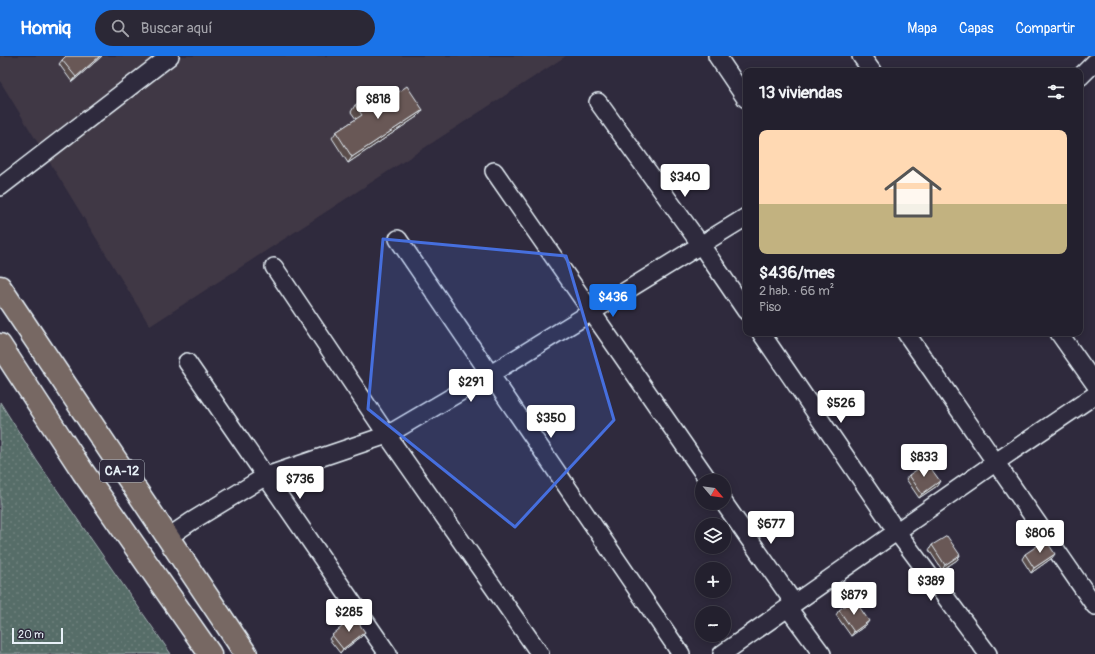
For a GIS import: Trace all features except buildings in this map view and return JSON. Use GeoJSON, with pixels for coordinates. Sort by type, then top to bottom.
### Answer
{"type":"FeatureCollection","features":[{"type":"Feature","properties":{"kind":"highway","name":"CA-12"},"geometry":{"type":"LineString","coordinates":[[0,287],[246,654]]}},
{"type":"Feature","properties":{"kind":"highway","name":"CA-12"},"geometry":{"type":"LineString","coordinates":[[0,345],[83,472],[210,654]]}},
{"type":"Feature","properties":{"kind":"street"},"geometry":{"type":"LineString","coordinates":[[0,187],[170,56]]}},
{"type":"Feature","properties":{"kind":"street"},"geometry":{"type":"LineString","coordinates":[[717,56],[743,95]]}},
{"type":"Feature","properties":{"kind":"street"},"geometry":{"type":"LineString","coordinates":[[862,56],[870,68]]}},
{"type":"Feature","properties":{"kind":"street"},"geometry":{"type":"LineString","coordinates":[[1083,74],[1095,62]]}},
{"type":"Feature","properties":{"kind":"street"},"geometry":{"type":"LineString","coordinates":[[598,102],[701,245],[743,307]]}},
{"type":"Feature","properties":{"kind":"street"},"geometry":{"type":"LineString","coordinates":[[494,171],[704,474]]}},
{"type":"Feature","properties":{"kind":"street"},"geometry":{"type":"LineString","coordinates":[[167,538],[266,476],[387,435],[489,375],[743,219]]}},
{"type":"Feature","properties":{"kind":"street"},"geometry":{"type":"LineString","coordinates":[[398,239],[489,375],[681,654]]}},
{"type":"Feature","properties":{"kind":"street"},"geometry":{"type":"LineString","coordinates":[[274,267],[387,435],[540,654]]}},
{"type":"Feature","properties":{"kind":"street"},"geometry":{"type":"LineString","coordinates":[[763,336],[897,532],[988,654]]}},
{"type":"Feature","properties":{"kind":"street"},"geometry":{"type":"LineString","coordinates":[[908,336],[1095,606]]}},
{"type":"Feature","properties":{"kind":"street"},"geometry":{"type":"LineString","coordinates":[[1061,336],[1095,384]]}},
{"type":"Feature","properties":{"kind":"street"},"geometry":{"type":"LineString","coordinates":[[187,362],[388,654]]}},
{"type":"Feature","properties":{"kind":"street"},"geometry":{"type":"LineString","coordinates":[[722,654],[996,462],[1095,396]]}},
{"type":"Feature","properties":{"kind":"street"},"geometry":{"type":"LineString","coordinates":[[729,510],[822,654]]}},
{"type":"Feature","properties":{"kind":"highlighted area"},"geometry":{"type":"Polygon","coordinates":[[[383,239],[566,256],[614,420],[515,527],[368,409],[383,239]]]}},
{"type":"Feature","properties":{"kind":"shaded area"},"geometry":{"type":"Polygon","coordinates":[[[0,56],[566,56],[150,326],[0,81],[0,56]]]}},
{"type":"Feature","properties":{"kind":"green space"},"geometry":{"type":"Polygon","coordinates":[[[0,402],[37,461],[171,654],[0,654],[0,402]]]}}]}
